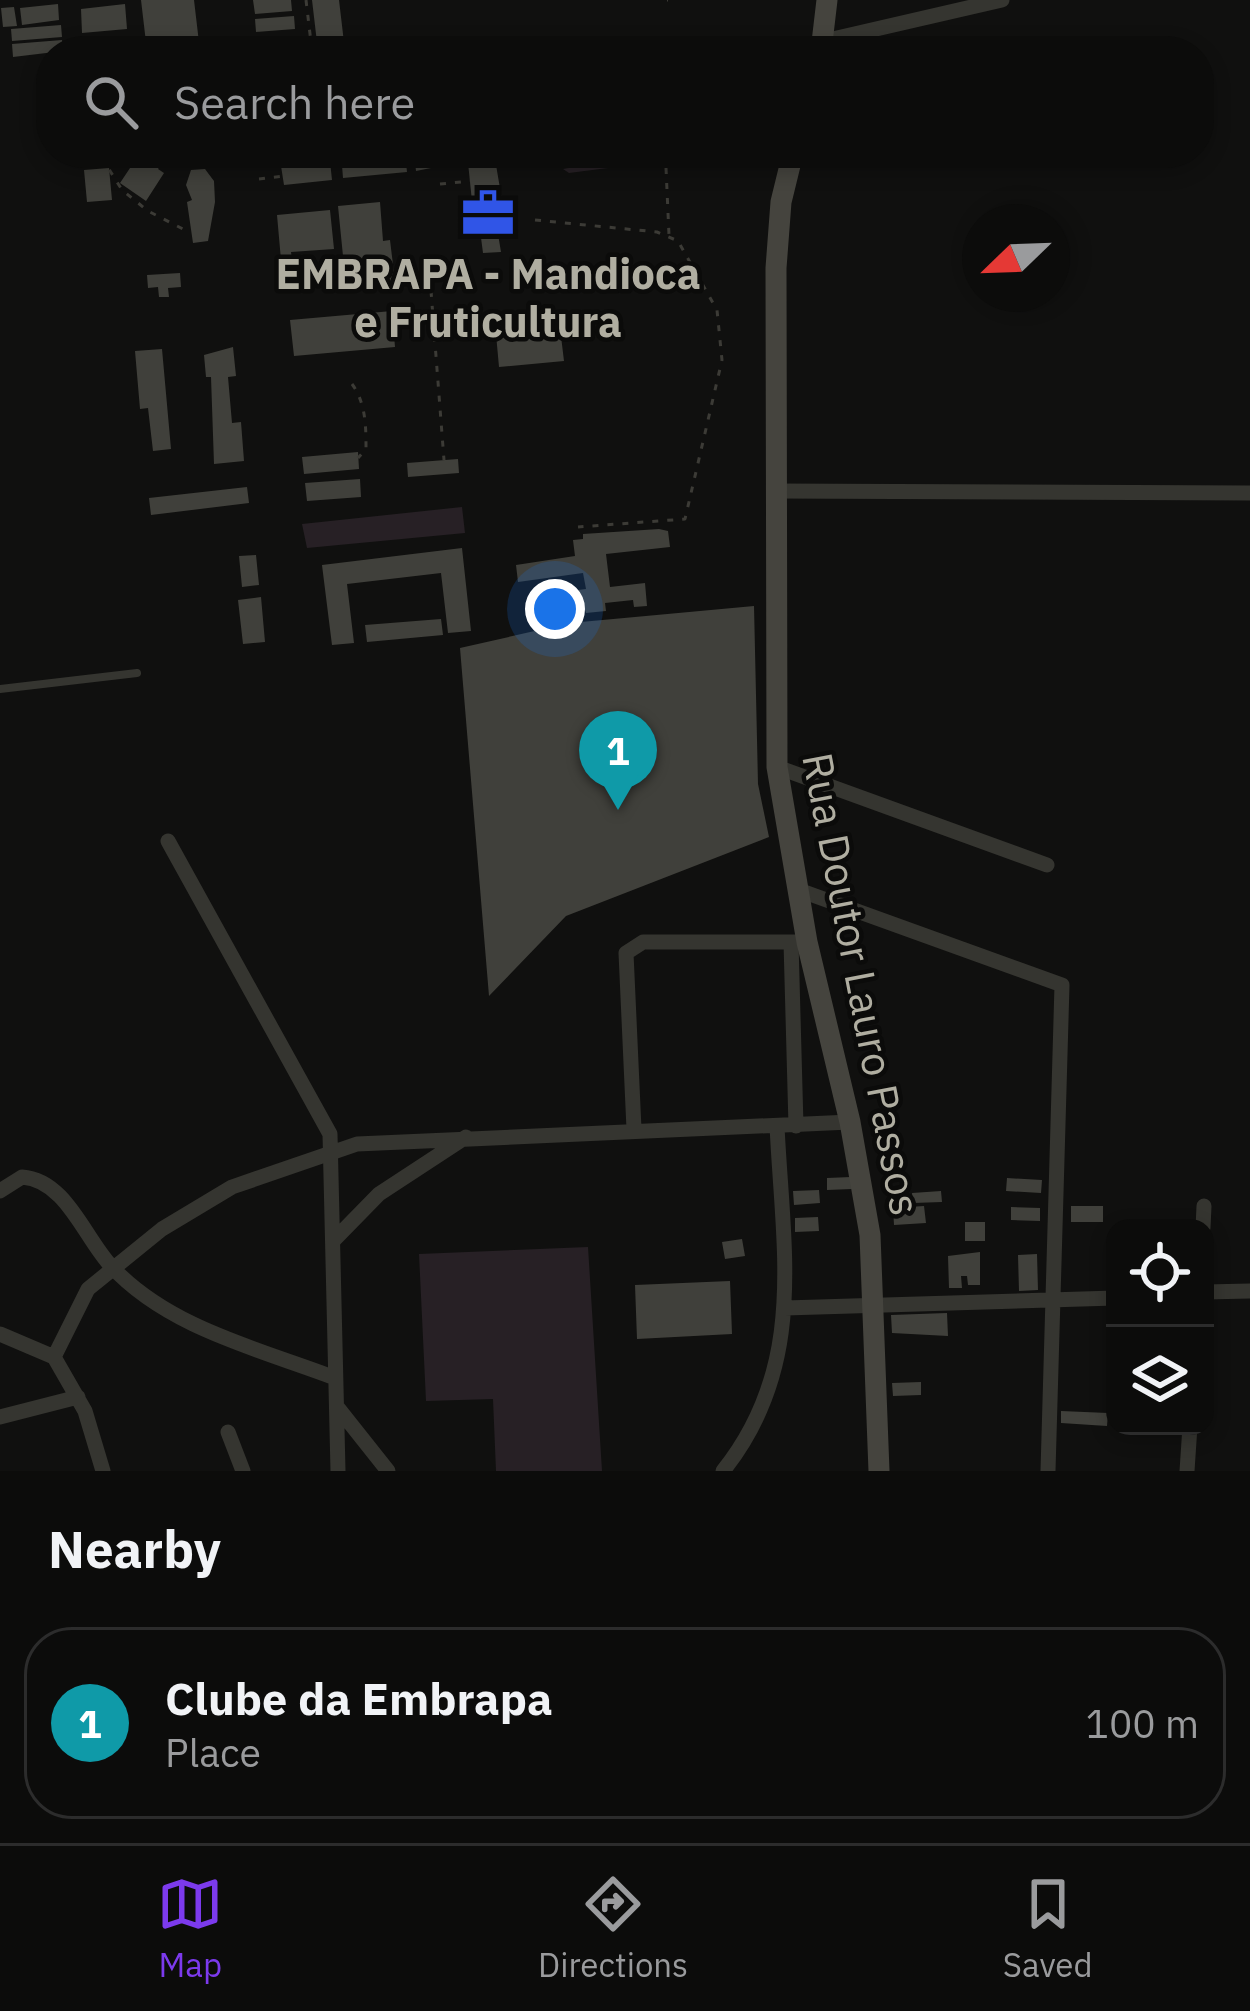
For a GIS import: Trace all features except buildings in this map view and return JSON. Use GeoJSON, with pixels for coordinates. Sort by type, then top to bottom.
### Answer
{"type":"FeatureCollection","features":[{"type":"Feature","properties":{"kind":"main road"},"geometry":{"type":"LineString","coordinates":[[823,36],[827,0]]}},
{"type":"Feature","properties":{"kind":"main road","name":"Rua Doutor Lauro Passos"},"geometry":{"type":"LineString","coordinates":[[790,168],[777,229],[777,767],[796,889],[799,942],[850,1122],[876,1303],[880,1471]]}},
{"type":"Feature","properties":{"kind":"street"},"geometry":{"type":"LineString","coordinates":[[860,36],[994,1]]}},
{"type":"Feature","properties":{"kind":"street"},"geometry":{"type":"LineString","coordinates":[[774,491],[1250,493]]}},
{"type":"Feature","properties":{"kind":"street"},"geometry":{"type":"LineString","coordinates":[[777,767],[1047,865]]}},
{"type":"Feature","properties":{"kind":"street"},"geometry":{"type":"LineString","coordinates":[[168,841],[322,1115],[333,1152],[338,1471]]}},
{"type":"Feature","properties":{"kind":"street"},"geometry":{"type":"LineString","coordinates":[[796,889],[1051,977],[1065,995],[1048,1471]]}},
{"type":"Feature","properties":{"kind":"street"},"geometry":{"type":"LineString","coordinates":[[634,1130],[626,953],[643,942],[799,942],[796,1126]]}},
{"type":"Feature","properties":{"kind":"street"},"geometry":{"type":"LineString","coordinates":[[54,1357],[80,1301],[111,1266],[232,1187],[333,1152],[376,1140],[850,1122]]}},
{"type":"Feature","properties":{"kind":"street"},"geometry":{"type":"LineString","coordinates":[[723,1471],[763,1412],[779,1360],[785,1308],[777,1126]]}},
{"type":"Feature","properties":{"kind":"street"},"geometry":{"type":"LineString","coordinates":[[334,1240],[379,1194],[469,1136]]}},
{"type":"Feature","properties":{"kind":"street"},"geometry":{"type":"LineString","coordinates":[[0,1191],[22,1177],[54,1190],[111,1266],[169,1312],[335,1378]]}},
{"type":"Feature","properties":{"kind":"street"},"geometry":{"type":"LineString","coordinates":[[1203,1219],[1204,1206]]}},
{"type":"Feature","properties":{"kind":"street"},"geometry":{"type":"LineString","coordinates":[[1214,1292],[1250,1291]]}},
{"type":"Feature","properties":{"kind":"street"},"geometry":{"type":"LineString","coordinates":[[785,1308],[1106,1299]]}},
{"type":"Feature","properties":{"kind":"street"},"geometry":{"type":"LineString","coordinates":[[0,1334],[54,1357],[78,1397],[103,1471]]}},
{"type":"Feature","properties":{"kind":"street"},"geometry":{"type":"LineString","coordinates":[[0,1417],[78,1397]]}},
{"type":"Feature","properties":{"kind":"street"},"geometry":{"type":"LineString","coordinates":[[336,1405],[388,1471]]}},
{"type":"Feature","properties":{"kind":"street"},"geometry":{"type":"LineString","coordinates":[[228,1432],[243,1471]]}},
{"type":"Feature","properties":{"kind":"street"},"geometry":{"type":"LineString","coordinates":[[1187,1471],[1189,1435]]}},
{"type":"Feature","properties":{"kind":"lane"},"geometry":{"type":"LineString","coordinates":[[0,689],[137,673]]}},
{"type":"Feature","properties":{"kind":"path"},"geometry":{"type":"LineString","coordinates":[[306,0],[310,36]]}},
{"type":"Feature","properties":{"kind":"path"},"geometry":{"type":"LineString","coordinates":[[108,168],[122,190],[183,230]]}},
{"type":"Feature","properties":{"kind":"path"},"geometry":{"type":"LineString","coordinates":[[666,168],[669,237]]}},
{"type":"Feature","properties":{"kind":"path"},"geometry":{"type":"LineString","coordinates":[[259,179],[283,176]]}},
{"type":"Feature","properties":{"kind":"path"},"geometry":{"type":"LineString","coordinates":[[440,184],[470,181]]}},
{"type":"Feature","properties":{"kind":"path"},"geometry":{"type":"LineString","coordinates":[[535,220],[572,220],[678,241],[717,310],[722,360],[685,519],[578,526]]}},
{"type":"Feature","properties":{"kind":"path"},"geometry":{"type":"LineString","coordinates":[[431,291],[444,460]]}},
{"type":"Feature","properties":{"kind":"path"},"geometry":{"type":"LineString","coordinates":[[352,384],[361,396],[366,429],[366,449],[358,458]]}},
{"type":"Feature","properties":{"kind":"shaded area"},"geometry":{"type":"Polygon","coordinates":[[[569,168],[608,168],[569,173],[563,169],[569,168]]]}},
{"type":"Feature","properties":{"kind":"shaded area"},"geometry":{"type":"Polygon","coordinates":[[[462,507],[465,533],[307,548],[302,524],[462,507]]]}},
{"type":"Feature","properties":{"kind":"shaded area"},"geometry":{"type":"Polygon","coordinates":[[[588,1247],[602,1471],[496,1471],[493,1399],[426,1401],[419,1254],[588,1247]]]}},
{"type":"Feature","properties":{"kind":"place","name":"EMBRAPA - Mandioca e Fruticultura"},"geometry":{"type":"Point","coordinates":[488,213]}},
{"type":"Feature","properties":{"kind":"place","name":"Clube da Embrapa"},"geometry":{"type":"Point","coordinates":[618,810]}}]}
